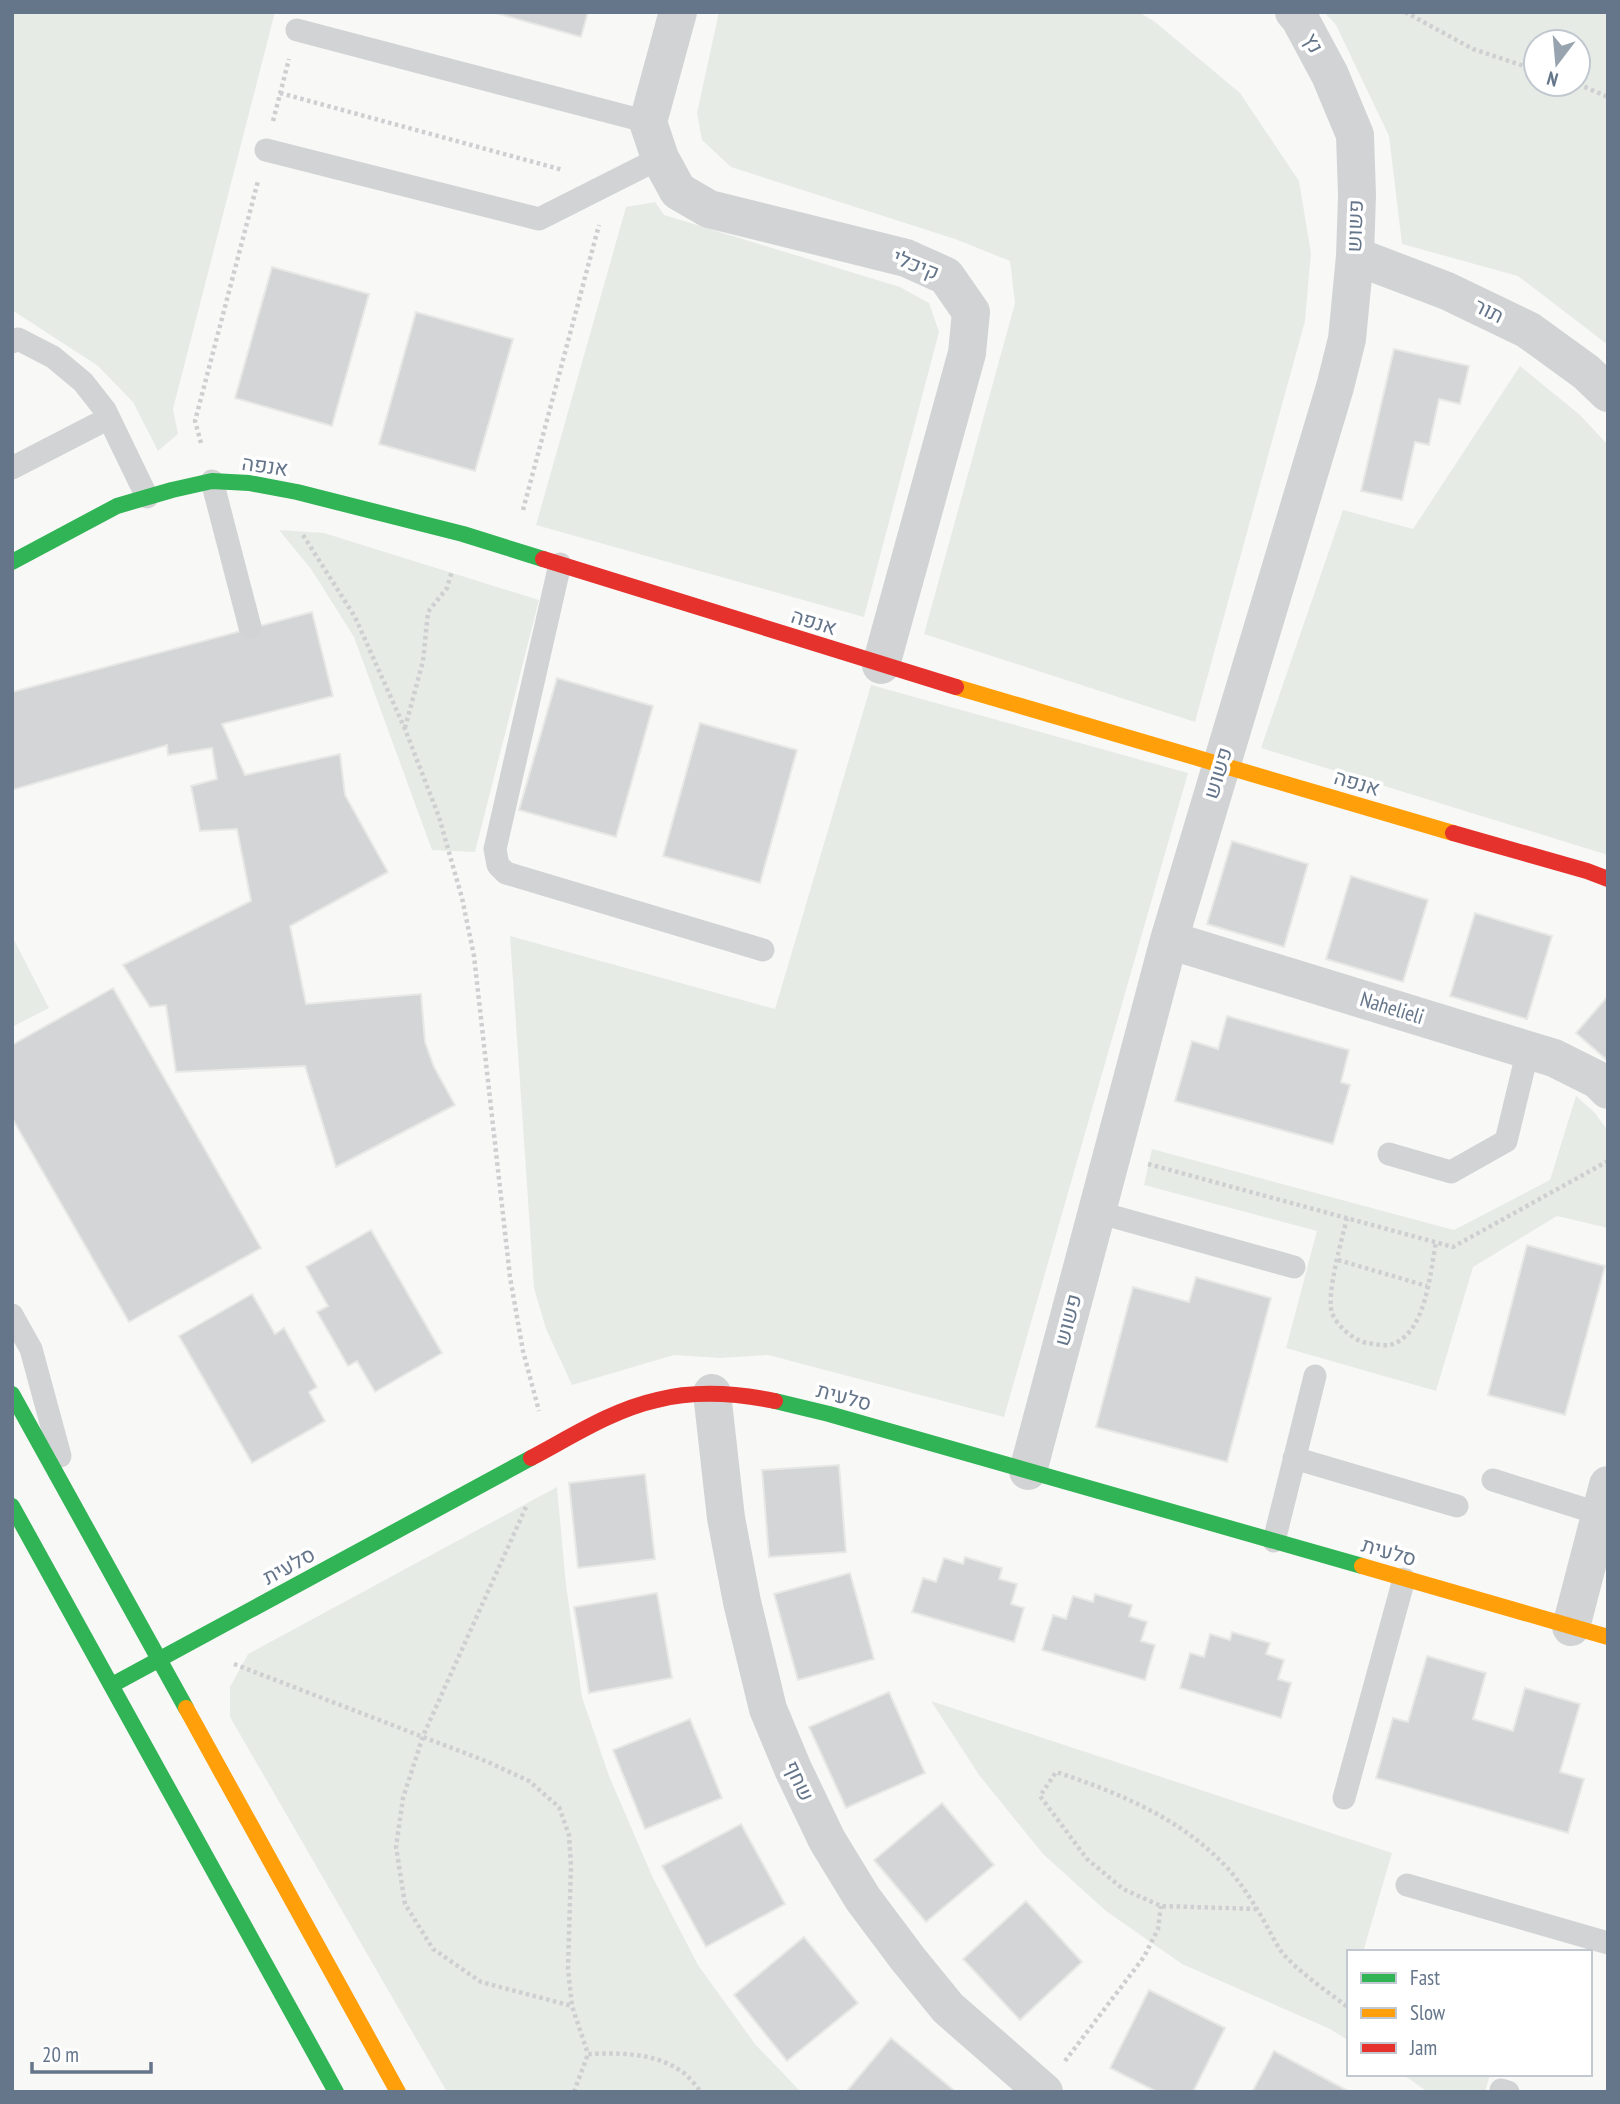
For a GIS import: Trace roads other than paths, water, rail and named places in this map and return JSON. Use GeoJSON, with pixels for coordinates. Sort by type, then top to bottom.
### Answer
{"type":"FeatureCollection","features":[{"type":"Feature","properties":{"kind":"street"},"geometry":{"type":"LineString","coordinates":[[648,122],[678,12]]}},
{"type":"Feature","properties":{"kind":"street","name":"נץ"},"geometry":{"type":"LineString","coordinates":[[1294,12],[1330,75]]}},
{"type":"Feature","properties":{"kind":"street","name":"פשוש"},"geometry":{"type":"LineString","coordinates":[[1028,1471],[1169,940],[1348,339],[1355,256],[1355,135],[1330,75]]}},
{"type":"Feature","properties":{"kind":"street","name":"קיכלי"},"geometry":{"type":"LineString","coordinates":[[648,122],[660,158],[678,191],[709,209],[906,258],[946,276],[971,312],[967,353],[881,665]]}},
{"type":"Feature","properties":{"kind":"street","name":"תור"},"geometry":{"type":"LineString","coordinates":[[1355,256],[1447,291],[1528,330],[1586,372],[1608,393]]}},
{"type":"Feature","properties":{"kind":"street","name":"אנפה"},"geometry":{"type":"LineString","coordinates":[[12,562],[117,506],[212,481],[249,483],[297,492],[463,534],[881,665],[1608,879]]}},
{"type":"Feature","properties":{"kind":"street","name":"Nahelieli"},"geometry":{"type":"LineString","coordinates":[[1169,940],[1554,1058],[1598,1080],[1608,1090]]}},
{"type":"Feature","properties":{"kind":"street","name":"סלעית"},"geometry":{"type":"LineString","coordinates":[[111,1685],[598,1422],[657,1400],[712,1392],[761,1397],[829,1413],[1608,1637]]}},
{"type":"Feature","properties":{"kind":"street","name":"שחף"},"geometry":{"type":"LineString","coordinates":[[712,1392],[726,1518],[748,1628],[768,1709],[793,1769],[827,1840],[863,1899],[908,1959],[948,2008],[1043,2091]]}},
{"type":"Feature","properties":{"kind":"street"},"geometry":{"type":"LineString","coordinates":[[12,1394],[398,2092]]}},
{"type":"Feature","properties":{"kind":"street"},"geometry":{"type":"LineString","coordinates":[[1571,1627],[1604,1500]]}},
{"type":"Feature","properties":{"kind":"street"},"geometry":{"type":"LineString","coordinates":[[12,1506],[336,2092]]}},
{"type":"Feature","properties":{"kind":"lane"},"geometry":{"type":"LineString","coordinates":[[297,30],[648,122]]}},
{"type":"Feature","properties":{"kind":"lane"},"geometry":{"type":"LineString","coordinates":[[266,150],[539,219],[660,158]]}},
{"type":"Feature","properties":{"kind":"lane"},"geometry":{"type":"LineString","coordinates":[[12,342],[18,339],[53,357],[83,382],[105,410],[147,497]]}},
{"type":"Feature","properties":{"kind":"lane"},"geometry":{"type":"LineString","coordinates":[[12,468],[109,418]]}},
{"type":"Feature","properties":{"kind":"lane"},"geometry":{"type":"LineString","coordinates":[[212,481],[250,627]]}},
{"type":"Feature","properties":{"kind":"lane"},"geometry":{"type":"LineString","coordinates":[[560,564],[495,849],[498,865],[506,873],[763,950]]}},
{"type":"Feature","properties":{"kind":"lane"},"geometry":{"type":"LineString","coordinates":[[1389,1154],[1451,1172],[1506,1140],[1528,1050]]}},
{"type":"Feature","properties":{"kind":"lane"},"geometry":{"type":"LineString","coordinates":[[1097,1212],[1294,1267]]}},
{"type":"Feature","properties":{"kind":"lane"},"geometry":{"type":"LineString","coordinates":[[12,1315],[31,1349],[74,1506]]}},
{"type":"Feature","properties":{"kind":"lane"},"geometry":{"type":"LineString","coordinates":[[1274,1541],[1315,1376]]}},
{"type":"Feature","properties":{"kind":"lane"},"geometry":{"type":"LineString","coordinates":[[1294,1458],[1457,1506]]}},
{"type":"Feature","properties":{"kind":"lane"},"geometry":{"type":"LineString","coordinates":[[1493,1480],[1604,1500]]}},
{"type":"Feature","properties":{"kind":"lane"},"geometry":{"type":"LineString","coordinates":[[1343,1798],[1404,1578]]}},
{"type":"Feature","properties":{"kind":"lane"},"geometry":{"type":"LineString","coordinates":[[1407,1885],[1608,1942]]}}]}
